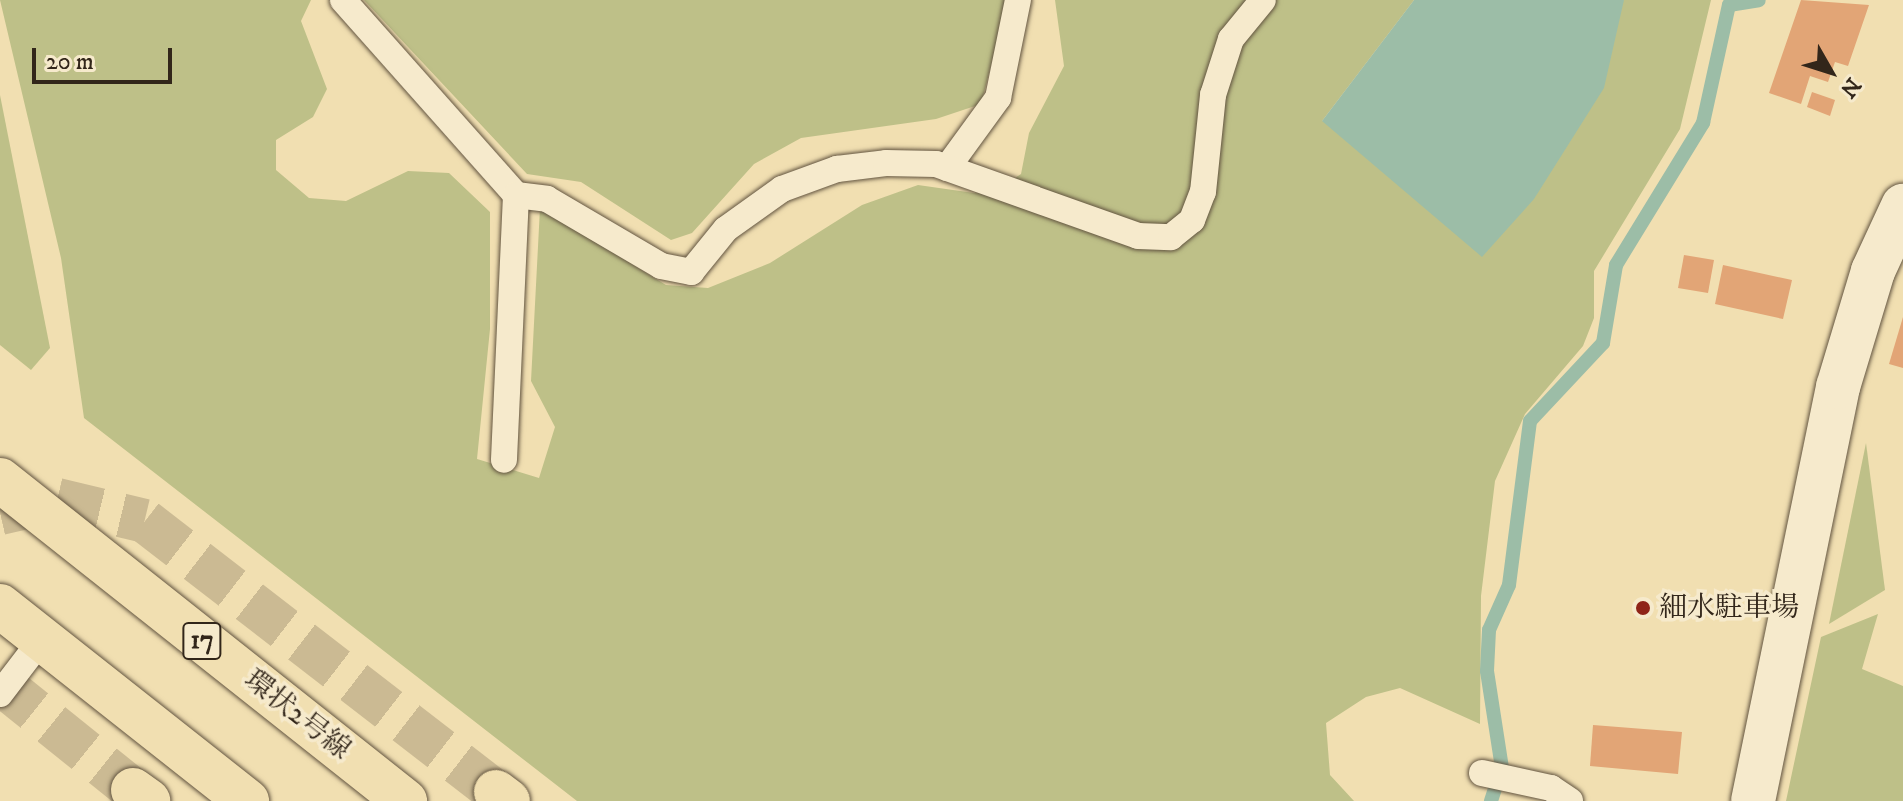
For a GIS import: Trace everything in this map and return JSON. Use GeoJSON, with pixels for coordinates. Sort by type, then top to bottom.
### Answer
{"type":"FeatureCollection","features":[{"type":"Feature","properties":{"kind":"main road","name":"環状2号線"},"geometry":{"type":"LineString","coordinates":[[0,480],[405,801]]}},
{"type":"Feature","properties":{"kind":"main road"},"geometry":{"type":"LineString","coordinates":[[0,606],[247,801]]}},
{"type":"Feature","properties":{"kind":"street"},"geometry":{"type":"LineString","coordinates":[[1753,801],[1838,387],[1873,271],[1903,206]]}},
{"type":"Feature","properties":{"kind":"lane"},"geometry":{"type":"LineString","coordinates":[[343,0],[516,195],[547,199],[661,266],[691,272],[726,229],[782,189],[861,166],[947,168],[1138,236],[1171,237],[1192,220],[1203,192],[1213,95],[1231,39],[1263,0]]}},
{"type":"Feature","properties":{"kind":"lane"},"geometry":{"type":"LineString","coordinates":[[947,168],[998,98],[1018,0]]}},
{"type":"Feature","properties":{"kind":"lane"},"geometry":{"type":"LineString","coordinates":[[504,460],[516,195]]}},
{"type":"Feature","properties":{"kind":"lane"},"geometry":{"type":"LineString","coordinates":[[0,694],[42,639]]}},
{"type":"Feature","properties":{"kind":"lane"},"geometry":{"type":"LineString","coordinates":[[1482,773],[1551,788],[1570,801]]}},
{"type":"Feature","properties":{"kind":"green space"},"geometry":{"type":"Polygon","coordinates":[[[0,0],[311,0],[301,21],[327,89],[313,117],[276,140],[276,170],[309,198],[346,201],[408,171],[449,173],[490,212],[490,329],[477,459],[539,478],[555,427],[531,381],[540,208],[666,285],[708,288],[770,263],[862,205],[918,185],[974,193],[1001,187],[1021,174],[1029,133],[1064,66],[1055,0],[1414,0],[1322,121],[1624,0],[1711,0],[1680,129],[1594,271],[1594,318],[1583,346],[1525,414],[1495,481],[1481,596],[1480,724],[1400,688],[1366,697],[1326,723],[1330,775],[1354,801],[577,801],[84,418],[61,258],[0,0]]]}},
{"type":"Feature","properties":{"kind":"green space"},"geometry":{"type":"Polygon","coordinates":[[[364,0],[1008,0],[981,104],[936,119],[801,138],[754,164],[692,233],[671,240],[581,182],[527,174],[364,0]]]}},
{"type":"Feature","properties":{"kind":"green space"},"geometry":{"type":"Polygon","coordinates":[[[0,95],[50,348],[31,370],[0,345],[0,95]]]}},
{"type":"Feature","properties":{"kind":"green space"},"geometry":{"type":"Polygon","coordinates":[[[1866,443],[1885,590],[1829,624],[1866,443]]]}},
{"type":"Feature","properties":{"kind":"green space"},"geometry":{"type":"Polygon","coordinates":[[[1878,614],[1862,669],[1903,686],[1903,801],[1786,801],[1821,637],[1878,614]]]}},
{"type":"Feature","properties":{"kind":"shaded area"},"geometry":{"type":"Polygon","coordinates":[[[1414,0],[1624,0],[1604,88],[1534,199],[1482,257],[1322,121],[1414,0]]]}},
{"type":"Feature","properties":{"kind":"building"},"geometry":{"type":"Polygon","coordinates":[[[1801,0],[1869,5],[1848,66],[1835,62],[1828,82],[1810,76],[1801,104],[1769,93],[1801,0]]]}},
{"type":"Feature","properties":{"kind":"building"},"geometry":{"type":"Polygon","coordinates":[[[1812,92],[1835,100],[1830,116],[1807,107],[1812,92]]]}},
{"type":"Feature","properties":{"kind":"building"},"geometry":{"type":"Polygon","coordinates":[[[1684,255],[1714,260],[1708,293],[1678,288],[1684,255]]]}},
{"type":"Feature","properties":{"kind":"building"},"geometry":{"type":"Polygon","coordinates":[[[1723,265],[1792,280],[1783,319],[1715,304],[1723,265]]]}},
{"type":"Feature","properties":{"kind":"building"},"geometry":{"type":"Polygon","coordinates":[[[1903,317],[1903,368],[1889,364],[1903,317]]]}},
{"type":"Feature","properties":{"kind":"building"},"geometry":{"type":"Polygon","coordinates":[[[1593,725],[1682,732],[1678,774],[1590,766],[1593,725]]]}},
{"type":"Feature","properties":{"kind":"waterway"},"geometry":{"type":"LineString","coordinates":[[1491,801],[1502,768],[1487,671],[1489,630],[1509,585],[1530,421],[1603,343],[1616,265],[1703,123],[1729,5],[1759,0]]}},
{"type":"Feature","properties":{"kind":"tunnel"},"geometry":{"type":"LineString","coordinates":[[0,513],[57,500],[145,521],[496,792]]}},
{"type":"Feature","properties":{"kind":"tunnel"},"geometry":{"type":"LineString","coordinates":[[0,683],[133,790]]}},
{"type":"Feature","properties":{"kind":"place","name":"細水駐車場"},"geometry":{"type":"Point","coordinates":[1643,608]}}]}
